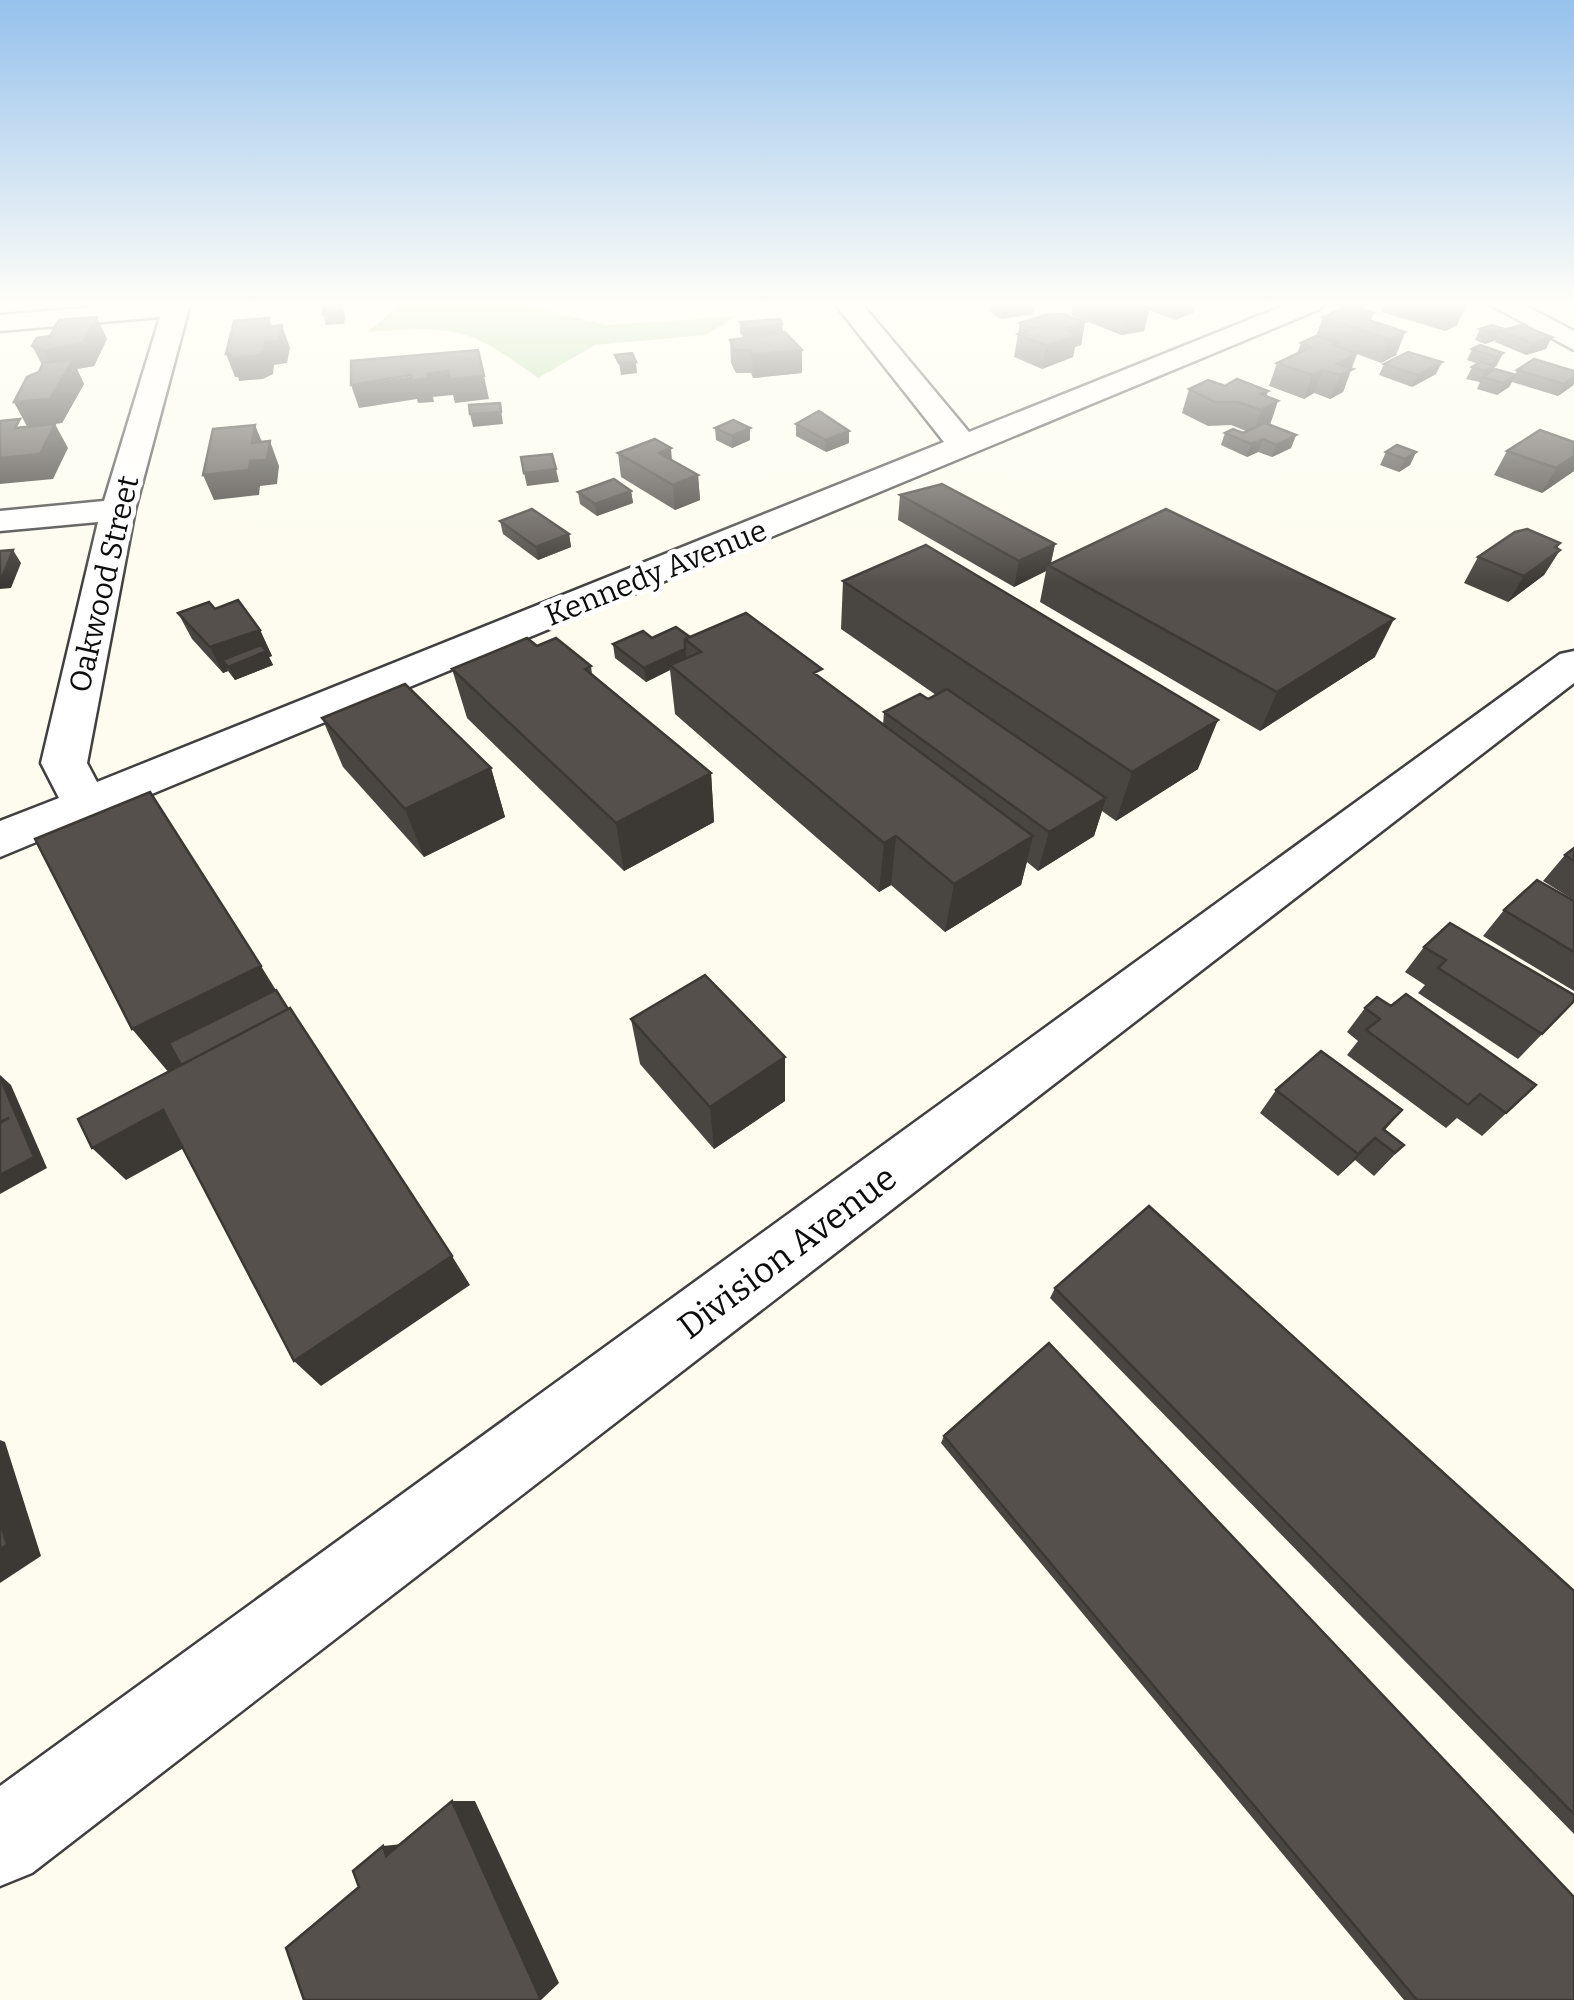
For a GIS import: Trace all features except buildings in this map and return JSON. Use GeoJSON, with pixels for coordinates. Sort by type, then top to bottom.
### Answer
{"type":"FeatureCollection","features":[{"type":"Feature","properties":{"kind":"street","name":"Oakwood Street"},"geometry":{"type":"LineString","coordinates":[[85,804],[64,763],[118,510],[150,397]]}},
{"type":"Feature","properties":{"kind":"street"},"geometry":{"type":"LineString","coordinates":[[924,397],[965,447]]}},
{"type":"Feature","properties":{"kind":"street","name":"Kennedy Avenue"},"geometry":{"type":"LineString","coordinates":[[0,840],[1086,397]]}},
{"type":"Feature","properties":{"kind":"street"},"geometry":{"type":"LineString","coordinates":[[0,522],[118,510]]}},
{"type":"Feature","properties":{"kind":"street","name":"Division Avenue"},"geometry":{"type":"LineString","coordinates":[[0,1841],[1574,664]]}}]}
